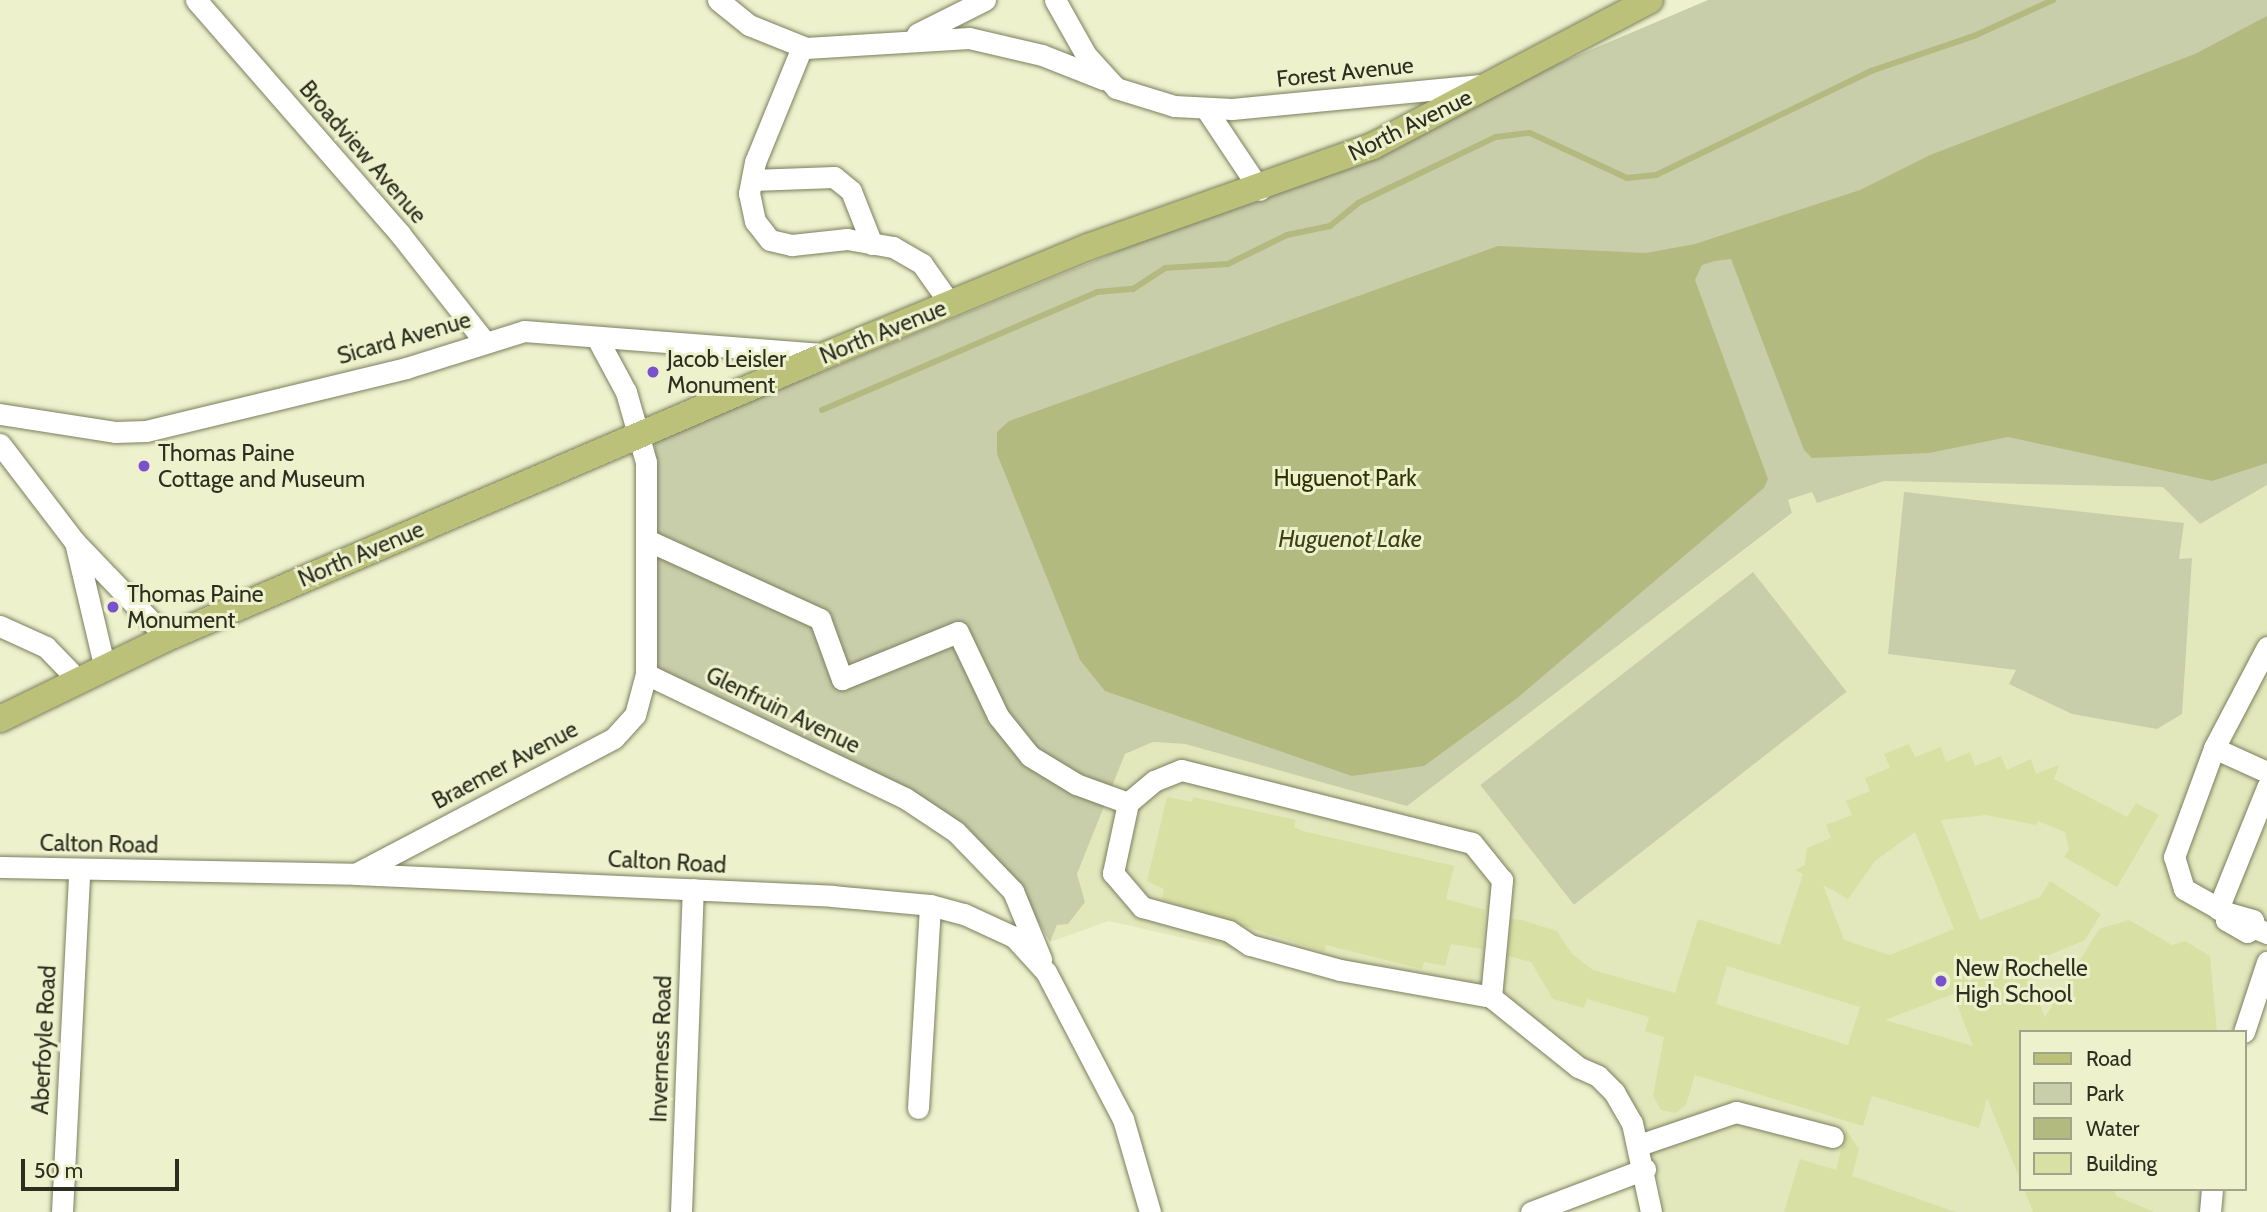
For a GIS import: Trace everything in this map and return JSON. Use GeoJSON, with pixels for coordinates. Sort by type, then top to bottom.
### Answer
{"type":"FeatureCollection","features":[{"type":"Feature","properties":{"kind":"main road","name":"North Avenue"},"geometry":{"type":"LineString","coordinates":[[0,719],[167,638],[828,354],[1088,247],[1259,190],[1373,146],[1650,0]]}},
{"type":"Feature","properties":{"kind":"street","name":"Broadview Avenue"},"geometry":{"type":"LineString","coordinates":[[196,0],[400,234],[485,342]]}},
{"type":"Feature","properties":{"kind":"street"},"geometry":{"type":"LineString","coordinates":[[718,0],[749,25],[802,47],[752,180],[755,221],[770,240],[892,247],[922,264],[951,305]]}},
{"type":"Feature","properties":{"kind":"street"},"geometry":{"type":"LineString","coordinates":[[902,41],[985,0]]}},
{"type":"Feature","properties":{"kind":"street"},"geometry":{"type":"LineString","coordinates":[[1055,0],[1086,55],[1116,88]]}},
{"type":"Feature","properties":{"kind":"street","name":"Forest Avenue"},"geometry":{"type":"LineString","coordinates":[[802,47],[969,38],[1042,55],[1116,88],[1206,109],[1490,84]]}},
{"type":"Feature","properties":{"kind":"street"},"geometry":{"type":"LineString","coordinates":[[1206,109],[1259,190]]}},
{"type":"Feature","properties":{"kind":"street"},"geometry":{"type":"LineString","coordinates":[[752,180],[834,177],[851,191],[872,244]]}},
{"type":"Feature","properties":{"kind":"street","name":"Sicard Avenue"},"geometry":{"type":"LineString","coordinates":[[0,414],[115,432],[146,431],[406,368],[485,342],[545,330],[598,340],[828,354]]}},
{"type":"Feature","properties":{"kind":"street"},"geometry":{"type":"LineString","coordinates":[[598,340],[626,392],[646,462],[649,541],[646,674]]}},
{"type":"Feature","properties":{"kind":"street"},"geometry":{"type":"LineString","coordinates":[[0,444],[75,542],[167,638]]}},
{"type":"Feature","properties":{"kind":"street"},"geometry":{"type":"LineString","coordinates":[[649,541],[820,619],[842,678],[958,632],[998,716],[1030,756],[1076,784],[1128,803]]}},
{"type":"Feature","properties":{"kind":"street"},"geometry":{"type":"LineString","coordinates":[[75,542],[105,668]]}},
{"type":"Feature","properties":{"kind":"street"},"geometry":{"type":"LineString","coordinates":[[0,626],[46,647],[79,681]]}},
{"type":"Feature","properties":{"kind":"street"},"geometry":{"type":"LineString","coordinates":[[2261,930],[2253,920],[2221,910],[2184,889],[2174,857],[2214,748],[2267,647]]}},
{"type":"Feature","properties":{"kind":"street","name":"Braemer Avenue"},"geometry":{"type":"LineString","coordinates":[[356,874],[614,738],[635,715],[646,674]]}},
{"type":"Feature","properties":{"kind":"street","name":"Glenfruin Avenue"},"geometry":{"type":"LineString","coordinates":[[646,674],[905,798],[956,832],[1013,891],[1046,972]]}},
{"type":"Feature","properties":{"kind":"street"},"geometry":{"type":"LineString","coordinates":[[2214,748],[2267,772]]}},
{"type":"Feature","properties":{"kind":"street"},"geometry":{"type":"LineString","coordinates":[[1491,997],[1503,888],[1496,866],[1472,843],[1181,770],[1154,781],[1128,803],[1113,873],[1142,908],[1229,930],[1250,945],[1340,970],[1491,997],[1614,1092],[1639,1145],[1651,1212]]}},
{"type":"Feature","properties":{"kind":"street"},"geometry":{"type":"LineString","coordinates":[[2221,910],[2267,788]]}},
{"type":"Feature","properties":{"kind":"street","name":"Calton Road"},"geometry":{"type":"LineString","coordinates":[[0,867],[79,871],[356,874],[693,889],[930,905],[1014,937],[1046,972],[1123,1119],[1150,1212]]}},
{"type":"Feature","properties":{"kind":"street","name":"Aberfoyle Road"},"geometry":{"type":"LineString","coordinates":[[62,1212],[79,871]]}},
{"type":"Feature","properties":{"kind":"street","name":"Inverness Road"},"geometry":{"type":"LineString","coordinates":[[681,1212],[693,889]]}},
{"type":"Feature","properties":{"kind":"street"},"geometry":{"type":"LineString","coordinates":[[918,1108],[930,905]]}},
{"type":"Feature","properties":{"kind":"street"},"geometry":{"type":"LineString","coordinates":[[2245,1030],[2267,962]]}},
{"type":"Feature","properties":{"kind":"street"},"geometry":{"type":"LineString","coordinates":[[1639,1145],[1736,1112],[1833,1137]]}},
{"type":"Feature","properties":{"kind":"street"},"geometry":{"type":"LineString","coordinates":[[1531,1212],[1645,1169]]}},
{"type":"Feature","properties":{"kind":"street"},"geometry":{"type":"LineString","coordinates":[[2210,1212],[2212,1191]]}},
{"type":"Feature","properties":{"kind":"shaded area","name":"New Rochelle High School"},"geometry":{"type":"Polygon","coordinates":[[[1884,481],[2164,487],[2200,524],[2267,485],[2267,941],[2242,1030],[2018,1030],[2018,1191],[2204,1191],[2202,1212],[1661,1212],[1662,1193],[1641,1129],[1606,1094],[1482,1006],[1109,921],[1050,942],[1125,754],[1153,742],[1185,744],[1407,805],[1792,514],[1787,501],[1813,491],[1817,502],[1884,481]]]}},
{"type":"Feature","properties":{"kind":"green space","name":"Huguenot Park"},"geometry":{"type":"Polygon","coordinates":[[[1708,0],[2267,0],[2267,485],[2200,524],[2163,487],[1884,481],[1817,503],[1812,492],[1788,500],[1792,513],[1407,806],[1185,744],[1153,742],[1125,754],[1077,874],[1085,902],[1068,924],[1057,925],[1050,942],[1019,888],[935,807],[654,669],[655,440],[1099,259],[1708,0]]]}},
{"type":"Feature","properties":{"kind":"green space"},"geometry":{"type":"Polygon","coordinates":[[[1904,492],[2184,523],[2179,559],[2192,558],[2182,714],[2157,729],[2072,714],[2009,684],[2016,670],[1888,654],[1904,492]]]}},
{"type":"Feature","properties":{"kind":"green space"},"geometry":{"type":"Polygon","coordinates":[[[1753,572],[1847,692],[1574,905],[1480,785],[1753,572]]]}},
{"type":"Feature","properties":{"kind":"water","name":"Huguenot Lake"},"geometry":{"type":"Polygon","coordinates":[[[2267,16],[2267,463],[2212,481],[2008,437],[1929,453],[1812,458],[1804,450],[1731,259],[1715,261],[1702,265],[1695,280],[1768,479],[1764,488],[1516,699],[1424,766],[1352,776],[1105,691],[1080,660],[997,454],[997,432],[1009,421],[1498,246],[1646,253],[1695,244],[1860,190],[1930,155],[2195,54],[2267,16]]]}},
{"type":"Feature","properties":{"kind":"building","name":"New Rochelle High School"},"geometry":{"type":"Polygon","coordinates":[[[1909,744],[1915,757],[1941,747],[1946,762],[1970,752],[1975,766],[2001,756],[2007,770],[2031,759],[2036,774],[2059,765],[2054,779],[2127,817],[2136,803],[2159,815],[2117,887],[2064,857],[2069,850],[2065,832],[2038,821],[2036,825],[1986,815],[1941,820],[1980,920],[2040,897],[2050,881],[2101,914],[2085,940],[2023,966],[2045,1017],[2099,929],[2129,920],[2172,945],[2185,941],[2210,956],[2217,1030],[2018,1030],[2018,1174],[1987,1098],[1979,1128],[1872,1096],[1863,1126],[1695,1075],[1686,1105],[1676,1113],[1661,1110],[1653,1096],[1664,1037],[1645,1031],[1649,1017],[1587,999],[1584,1008],[1553,999],[1531,962],[1508,956],[1511,919],[1522,920],[1557,931],[1572,954],[1593,970],[1675,993],[1698,919],[1780,945],[1803,874],[1795,870],[1805,865],[1807,848],[1831,838],[1826,825],[1852,815],[1846,801],[1870,791],[1865,778],[1890,768],[1884,754],[1909,744]],[[1915,832],[1875,861],[1848,899],[1823,885],[1844,940],[1890,955],[1954,929],[1915,832]],[[1727,966],[1716,1004],[1848,1045],[1860,1007],[1727,966]],[[1953,994],[1885,1020],[1973,1046],[1953,994]]]}},
{"type":"Feature","properties":{"kind":"building"},"geometry":{"type":"Polygon","coordinates":[[[1167,797],[1192,802],[1193,797],[1296,820],[1294,827],[1303,831],[1454,866],[1446,899],[1485,910],[1482,949],[1451,944],[1445,966],[1424,962],[1422,969],[1326,945],[1324,952],[1162,899],[1164,889],[1147,881],[1167,797]]]}},
{"type":"Feature","properties":{"kind":"building"},"geometry":{"type":"Polygon","coordinates":[[[1846,1130],[1859,1149],[1852,1176],[1956,1212],[1784,1212],[1800,1159],[1836,1170],[1846,1130]]]}},
{"type":"Feature","properties":{"kind":"building"},"geometry":{"type":"Polygon","coordinates":[[[2025,1191],[2115,1191],[2116,1196],[2154,1212],[2033,1212],[2025,1191]]]}},
{"type":"Feature","properties":{"kind":"waterway"},"geometry":{"type":"LineString","coordinates":[[822,410],[1097,292],[1133,289],[1165,268],[1228,264],[1287,235],[1330,226],[1358,203],[1496,137],[1530,133],[1627,178],[1656,175],[1871,71],[1974,36],[2053,0]]}},
{"type":"Feature","properties":{"kind":"place","name":"Jacob Leisler Monument"},"geometry":{"type":"Point","coordinates":[653,372]}},
{"type":"Feature","properties":{"kind":"place","name":"Thomas Paine Cottage and Museum"},"geometry":{"type":"Point","coordinates":[144,466]}},
{"type":"Feature","properties":{"kind":"place","name":"Thomas Paine Monument"},"geometry":{"type":"Point","coordinates":[113,607]}},
{"type":"Feature","properties":{"kind":"place","name":"New Rochelle High School"},"geometry":{"type":"Point","coordinates":[1941,981]}}]}
